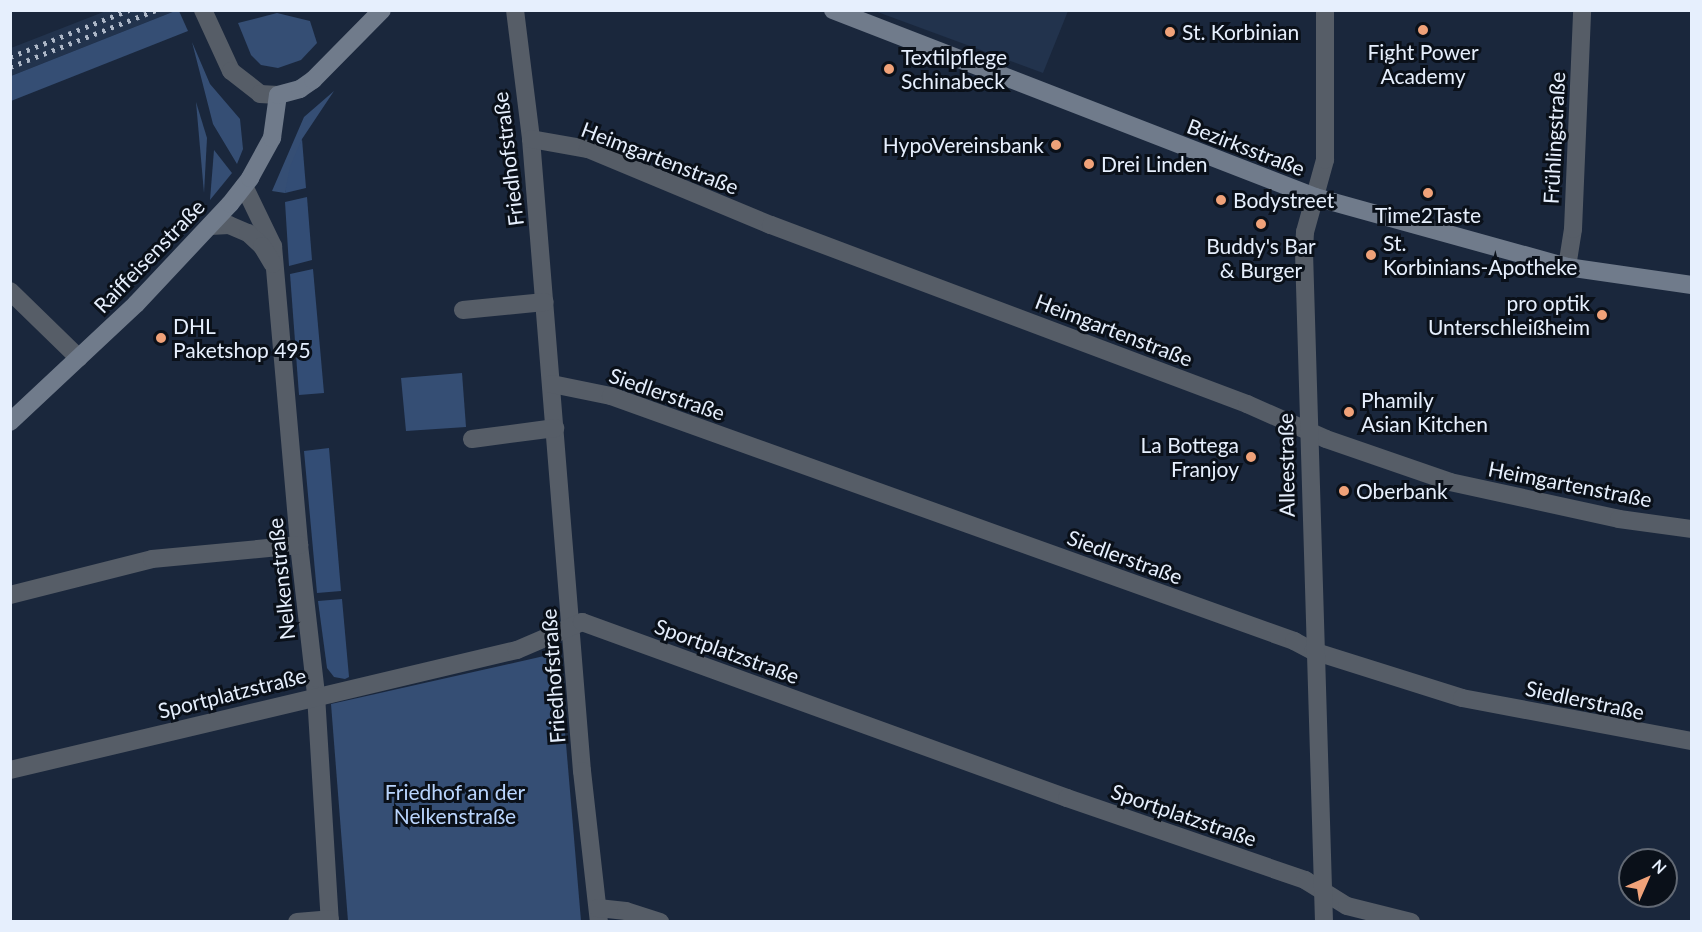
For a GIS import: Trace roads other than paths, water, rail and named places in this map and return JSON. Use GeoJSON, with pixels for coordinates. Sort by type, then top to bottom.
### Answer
{"type":"FeatureCollection","features":[{"type":"Feature","properties":{"kind":"street"},"geometry":{"type":"LineString","coordinates":[[203,10],[217,45],[231,71],[246,86],[260,94],[278,94],[300,89],[313,80],[382,10]]}},
{"type":"Feature","properties":{"kind":"street","name":"Friedhofstraße"},"geometry":{"type":"LineString","coordinates":[[515,10],[531,139],[573,628],[582,771],[598,915]]}},
{"type":"Feature","properties":{"kind":"street","name":"Bezirksstraße"},"geometry":{"type":"LineString","coordinates":[[832,10],[858,15],[1315,197],[1567,267],[1692,285]]}},
{"type":"Feature","properties":{"kind":"street","name":"Alleestraße"},"geometry":{"type":"LineString","coordinates":[[1323,921],[1313,651],[1304,251],[1324,160],[1325,10]]}},
{"type":"Feature","properties":{"kind":"street","name":"Frühlingstraße"},"geometry":{"type":"LineString","coordinates":[[1567,267],[1573,229],[1582,10]]}},
{"type":"Feature","properties":{"kind":"street","name":"Raiffeisenstraße"},"geometry":{"type":"LineString","coordinates":[[10,422],[79,358],[210,226],[244,186],[272,138],[278,94]]}},
{"type":"Feature","properties":{"kind":"street","name":"Heimgartenstraße"},"geometry":{"type":"LineString","coordinates":[[531,139],[588,149],[771,225],[1450,482],[1619,519],[1692,529]]}},
{"type":"Feature","properties":{"kind":"street","name":"Nelkenstraße"},"geometry":{"type":"LineString","coordinates":[[244,186],[267,227],[275,268],[298,545],[316,695],[330,920]]}},
{"type":"Feature","properties":{"kind":"street","name":"Nelkenstraße"},"geometry":{"type":"LineString","coordinates":[[210,226],[229,225],[248,233],[262,246],[275,268]]}},
{"type":"Feature","properties":{"kind":"street"},"geometry":{"type":"LineString","coordinates":[[10,291],[79,358]]}},
{"type":"Feature","properties":{"kind":"street"},"geometry":{"type":"LineString","coordinates":[[463,310],[545,302]]}},
{"type":"Feature","properties":{"kind":"street","name":"Siedlerstraße"},"geometry":{"type":"LineString","coordinates":[[552,384],[611,396],[1294,641],[1313,651],[1462,698],[1661,739],[1692,741]]}},
{"type":"Feature","properties":{"kind":"street"},"geometry":{"type":"LineString","coordinates":[[472,439],[555,428]]}},
{"type":"Feature","properties":{"kind":"street"},"geometry":{"type":"LineString","coordinates":[[10,595],[152,559],[298,545]]}},
{"type":"Feature","properties":{"kind":"street","name":"Sportplatzstraße"},"geometry":{"type":"LineString","coordinates":[[10,771],[316,695],[517,650],[573,628],[582,622],[1139,824],[1305,879],[1347,906],[1412,921]]}},
{"type":"Feature","properties":{"kind":"street"},"geometry":{"type":"LineString","coordinates":[[598,915],[626,910],[660,921]]}},
{"type":"Feature","properties":{"kind":"street"},"geometry":{"type":"LineString","coordinates":[[297,921],[330,920]]}},
{"type":"Feature","properties":{"kind":"railway"},"geometry":{"type":"LineString","coordinates":[[10,57],[129,10]]}},
{"type":"Feature","properties":{"kind":"railway"},"geometry":{"type":"LineString","coordinates":[[10,67],[156,10]]}},
{"type":"Feature","properties":{"kind":"place","name":"Fight Power Academy"},"geometry":{"type":"Point","coordinates":[1423,30]}},
{"type":"Feature","properties":{"kind":"place","name":"St. Korbinian"},"geometry":{"type":"Point","coordinates":[1170,32]}},
{"type":"Feature","properties":{"kind":"place","name":"Textilpflege Schinabeck"},"geometry":{"type":"Point","coordinates":[889,69]}},
{"type":"Feature","properties":{"kind":"place","name":"HypoVereinsbank"},"geometry":{"type":"Point","coordinates":[1056,145]}},
{"type":"Feature","properties":{"kind":"place","name":"Drei Linden"},"geometry":{"type":"Point","coordinates":[1089,164]}},
{"type":"Feature","properties":{"kind":"place","name":"Time2Taste"},"geometry":{"type":"Point","coordinates":[1428,193]}},
{"type":"Feature","properties":{"kind":"place","name":"Bodystreet"},"geometry":{"type":"Point","coordinates":[1221,200]}},
{"type":"Feature","properties":{"kind":"place","name":"Buddy's Bar & Burger"},"geometry":{"type":"Point","coordinates":[1261,224]}},
{"type":"Feature","properties":{"kind":"place","name":"St. Korbinians-Apotheke"},"geometry":{"type":"Point","coordinates":[1371,255]}},
{"type":"Feature","properties":{"kind":"place","name":"pro optik Unterschleißheim"},"geometry":{"type":"Point","coordinates":[1602,315]}},
{"type":"Feature","properties":{"kind":"place","name":"DHL Paketshop 495"},"geometry":{"type":"Point","coordinates":[161,338]}},
{"type":"Feature","properties":{"kind":"place","name":"Phamily Asian Kitchen"},"geometry":{"type":"Point","coordinates":[1349,412]}},
{"type":"Feature","properties":{"kind":"place","name":"La Bottega Franjoy"},"geometry":{"type":"Point","coordinates":[1251,457]}},
{"type":"Feature","properties":{"kind":"place","name":"Oberbank"},"geometry":{"type":"Point","coordinates":[1344,491]}},
{"type":"Feature","properties":{"kind":"park label","name":"Friedhof an der Nelkenstraße"},"geometry":{"type":"Point","coordinates":[455,804]}}]}
